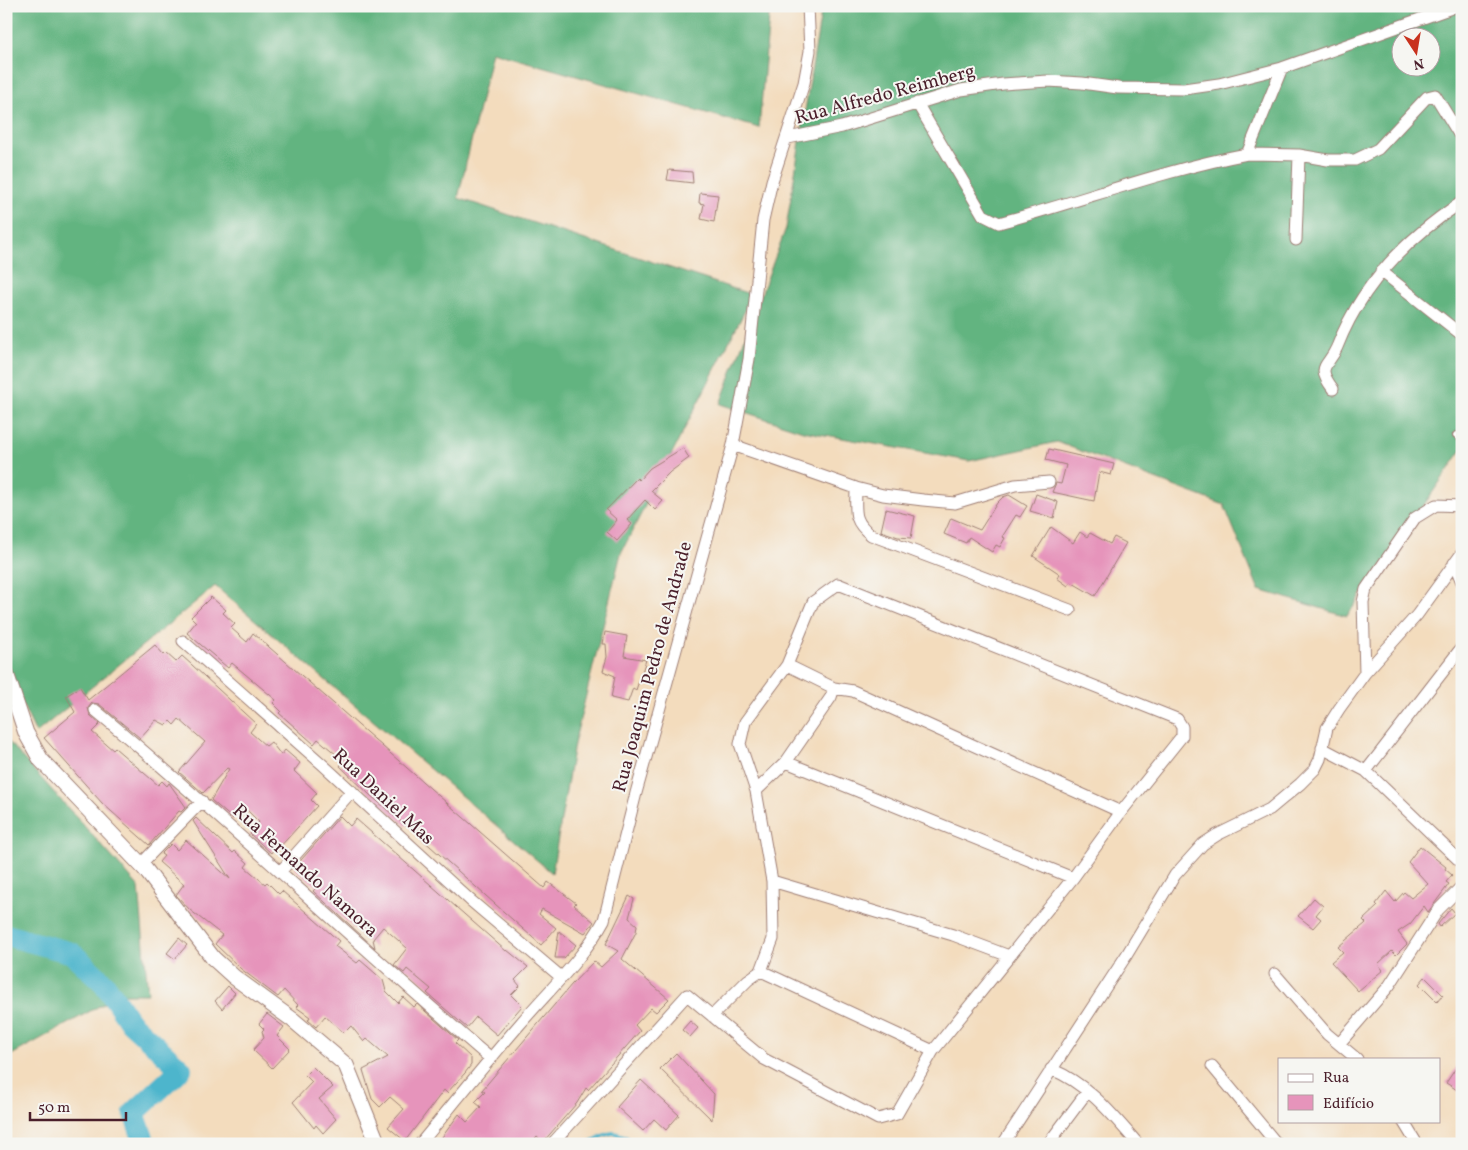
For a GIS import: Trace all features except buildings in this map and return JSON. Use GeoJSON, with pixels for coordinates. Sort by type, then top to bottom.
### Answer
{"type":"FeatureCollection","features":[{"type":"Feature","properties":{"kind":"main road"},"geometry":{"type":"LineString","coordinates":[[6,673],[10,695],[26,733],[41,760],[140,865],[213,958],[234,977],[292,1020],[346,1065],[378,1144]]}},
{"type":"Feature","properties":{"kind":"street","name":"Rua Joaquim Pedro de Andrade"},"geometry":{"type":"LineString","coordinates":[[420,1144],[594,938],[604,920],[636,793],[733,445],[750,352],[763,220],[772,181],[788,138],[804,83],[810,51],[808,6]]}},
{"type":"Feature","properties":{"kind":"street","name":"Rua Alfredo Reimberg"},"geometry":{"type":"LineString","coordinates":[[788,138],[820,132],[961,90],[1048,81],[1082,82],[1118,88],[1184,89],[1219,84],[1282,68],[1457,6]]}},
{"type":"Feature","properties":{"kind":"street"},"geometry":{"type":"LineString","coordinates":[[1247,154],[1282,68]]}},
{"type":"Feature","properties":{"kind":"street"},"geometry":{"type":"LineString","coordinates":[[917,103],[983,216],[999,223],[1195,164],[1247,154],[1299,155],[1328,160],[1355,160],[1378,148],[1427,97],[1434,95],[1462,139]]}},
{"type":"Feature","properties":{"kind":"street"},"geometry":{"type":"LineString","coordinates":[[1296,240],[1299,155]]}},
{"type":"Feature","properties":{"kind":"street"},"geometry":{"type":"LineString","coordinates":[[1333,389],[1324,378],[1324,365],[1336,349],[1355,305],[1381,271],[1442,215],[1462,202]]}},
{"type":"Feature","properties":{"kind":"street"},"geometry":{"type":"LineString","coordinates":[[1381,271],[1462,335]]}},
{"type":"Feature","properties":{"kind":"street"},"geometry":{"type":"LineString","coordinates":[[733,445],[856,488],[883,495],[955,503],[1015,485],[1049,482]]}},
{"type":"Feature","properties":{"kind":"street"},"geometry":{"type":"LineString","coordinates":[[856,488],[856,519],[860,526],[871,535],[1070,610]]}},
{"type":"Feature","properties":{"kind":"street"},"geometry":{"type":"LineString","coordinates":[[1365,673],[1364,602],[1366,589],[1415,518],[1436,505],[1462,506]]}},
{"type":"Feature","properties":{"kind":"street"},"geometry":{"type":"LineString","coordinates":[[1003,1144],[1050,1069],[1126,956],[1175,874],[1204,844],[1217,835],[1270,809],[1315,769],[1320,759],[1331,720],[1365,673],[1398,638],[1462,553]]}},
{"type":"Feature","properties":{"kind":"street"},"geometry":{"type":"LineString","coordinates":[[1454,563],[1462,582]]}},
{"type":"Feature","properties":{"kind":"street"},"geometry":{"type":"LineString","coordinates":[[552,1144],[687,995],[712,1016],[764,1059],[878,1119],[897,1114],[933,1051],[1073,878],[1121,812],[1182,736],[1182,727],[1177,718],[838,584],[813,602],[788,665],[745,722],[740,744],[756,792],[772,880],[773,939],[761,971],[748,980],[712,1016]]}},
{"type":"Feature","properties":{"kind":"street","name":"Rua Daniel Mas"},"geometry":{"type":"LineString","coordinates":[[183,641],[352,791],[470,900],[561,977]]}},
{"type":"Feature","properties":{"kind":"street"},"geometry":{"type":"LineString","coordinates":[[1366,771],[1462,647]]}},
{"type":"Feature","properties":{"kind":"street"},"geometry":{"type":"LineString","coordinates":[[788,665],[834,688],[853,691],[1121,812]]}},
{"type":"Feature","properties":{"kind":"street"},"geometry":{"type":"LineString","coordinates":[[756,792],[786,762],[831,697],[834,688]]}},
{"type":"Feature","properties":{"kind":"street","name":"Rua Fernando Namora"},"geometry":{"type":"LineString","coordinates":[[95,710],[202,801],[491,1059]]}},
{"type":"Feature","properties":{"kind":"street"},"geometry":{"type":"LineString","coordinates":[[1322,748],[1366,771],[1462,863]]}},
{"type":"Feature","properties":{"kind":"street"},"geometry":{"type":"LineString","coordinates":[[786,762],[1073,878]]}},
{"type":"Feature","properties":{"kind":"street"},"geometry":{"type":"LineString","coordinates":[[280,872],[352,791]]}},
{"type":"Feature","properties":{"kind":"street"},"geometry":{"type":"LineString","coordinates":[[140,865],[202,801]]}},
{"type":"Feature","properties":{"kind":"street"},"geometry":{"type":"LineString","coordinates":[[772,880],[953,935],[1009,956]]}},
{"type":"Feature","properties":{"kind":"street"},"geometry":{"type":"LineString","coordinates":[[1339,1044],[1389,986],[1438,910],[1462,886]]}},
{"type":"Feature","properties":{"kind":"street"},"geometry":{"type":"LineString","coordinates":[[761,971],[933,1051]]}},
{"type":"Feature","properties":{"kind":"street"},"geometry":{"type":"LineString","coordinates":[[1275,974],[1312,1018],[1357,1058]]}},
{"type":"Feature","properties":{"kind":"street"},"geometry":{"type":"LineString","coordinates":[[1212,1066],[1277,1144]]}},
{"type":"Feature","properties":{"kind":"street"},"geometry":{"type":"LineString","coordinates":[[1050,1069],[1069,1076],[1100,1100],[1138,1144]]}},
{"type":"Feature","properties":{"kind":"street"},"geometry":{"type":"LineString","coordinates":[[1048,1144],[1088,1092]]}},
{"type":"Feature","properties":{"kind":"street"},"geometry":{"type":"LineString","coordinates":[[1403,1122],[1417,1144]]}},
{"type":"Feature","properties":{"kind":"lane"},"geometry":{"type":"LineString","coordinates":[[1456,435],[1462,440]]}},
{"type":"Feature","properties":{"kind":"green space"},"geometry":{"type":"Polygon","coordinates":[[[6,6],[770,6],[759,128],[492,52],[458,198],[753,295],[621,553],[574,744],[552,873],[215,586],[36,733],[6,670],[6,6]]]}},
{"type":"Feature","properties":{"kind":"green space"},"geometry":{"type":"Polygon","coordinates":[[[822,6],[1462,6],[1462,450],[1347,616],[1259,590],[1224,505],[1057,442],[969,461],[803,431],[720,404],[786,228],[822,6]]]}},
{"type":"Feature","properties":{"kind":"green space"},"geometry":{"type":"Polygon","coordinates":[[[6,739],[139,887],[148,994],[121,994],[6,1058],[6,739]]]}},
{"type":"Feature","properties":{"kind":"waterway"},"geometry":{"type":"LineString","coordinates":[[6,935],[72,953],[104,983],[130,1022],[181,1069],[134,1113],[145,1144]]}},
{"type":"Feature","properties":{"kind":"waterway"},"geometry":{"type":"LineString","coordinates":[[589,1144],[602,1136],[612,1133],[623,1136],[636,1144]]}}]}
